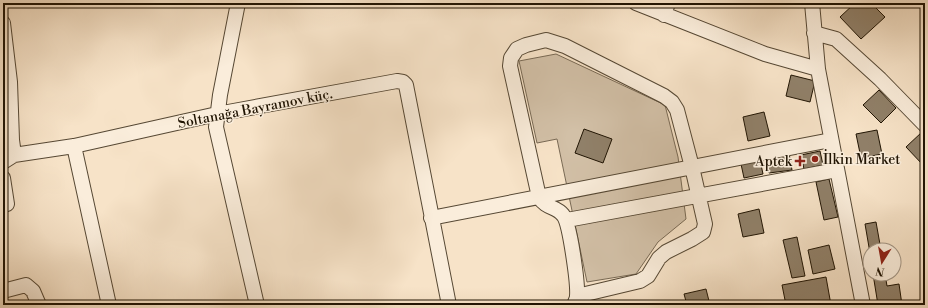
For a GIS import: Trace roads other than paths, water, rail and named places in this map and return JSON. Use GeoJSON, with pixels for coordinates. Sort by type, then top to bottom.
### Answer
{"type":"FeatureCollection","features":[{"type":"Feature","properties":{"kind":"street"},"geometry":{"type":"LineString","coordinates":[[238,3],[217,114],[216,127],[257,305]]}},
{"type":"Feature","properties":{"kind":"street"},"geometry":{"type":"LineString","coordinates":[[636,3],[666,9],[765,54],[818,69]]}},
{"type":"Feature","properties":{"kind":"street"},"geometry":{"type":"LineString","coordinates":[[812,3],[818,69],[863,305]]}},
{"type":"Feature","properties":{"kind":"street","name":"Soltanağa Bayramov küç."},"geometry":{"type":"LineString","coordinates":[[3,23],[10,82],[12,140],[9,159],[217,114],[398,81],[403,82],[406,85],[449,305]]}},
{"type":"Feature","properties":{"kind":"street"},"geometry":{"type":"LineString","coordinates":[[814,33],[836,39],[880,79],[925,125]]}},
{"type":"Feature","properties":{"kind":"street"},"geometry":{"type":"LineString","coordinates":[[546,40],[565,46],[664,96],[672,102],[677,110],[692,167],[705,224],[703,232],[666,252],[659,258],[648,276],[640,281],[576,300],[576,274],[567,220],[559,211],[548,207],[539,197],[510,66],[511,58],[517,49],[526,44],[546,40]]}},
{"type":"Feature","properties":{"kind":"street"},"geometry":{"type":"LineString","coordinates":[[431,218],[831,140]]}},
{"type":"Feature","properties":{"kind":"street"},"geometry":{"type":"LineString","coordinates":[[74,146],[109,305]]}},
{"type":"Feature","properties":{"kind":"street"},"geometry":{"type":"LineString","coordinates":[[567,220],[837,170]]}},
{"type":"Feature","properties":{"kind":"street"},"geometry":{"type":"LineString","coordinates":[[3,178],[7,204]]}},
{"type":"Feature","properties":{"kind":"street"},"geometry":{"type":"LineString","coordinates":[[3,292],[26,285],[34,291],[39,305]]}},
{"type":"Feature","properties":{"kind":"place","name":"İlkin Market"},"geometry":{"type":"Point","coordinates":[815,159]}},
{"type":"Feature","properties":{"kind":"place","name":"Aptek"},"geometry":{"type":"Point","coordinates":[800,161]}}]}
